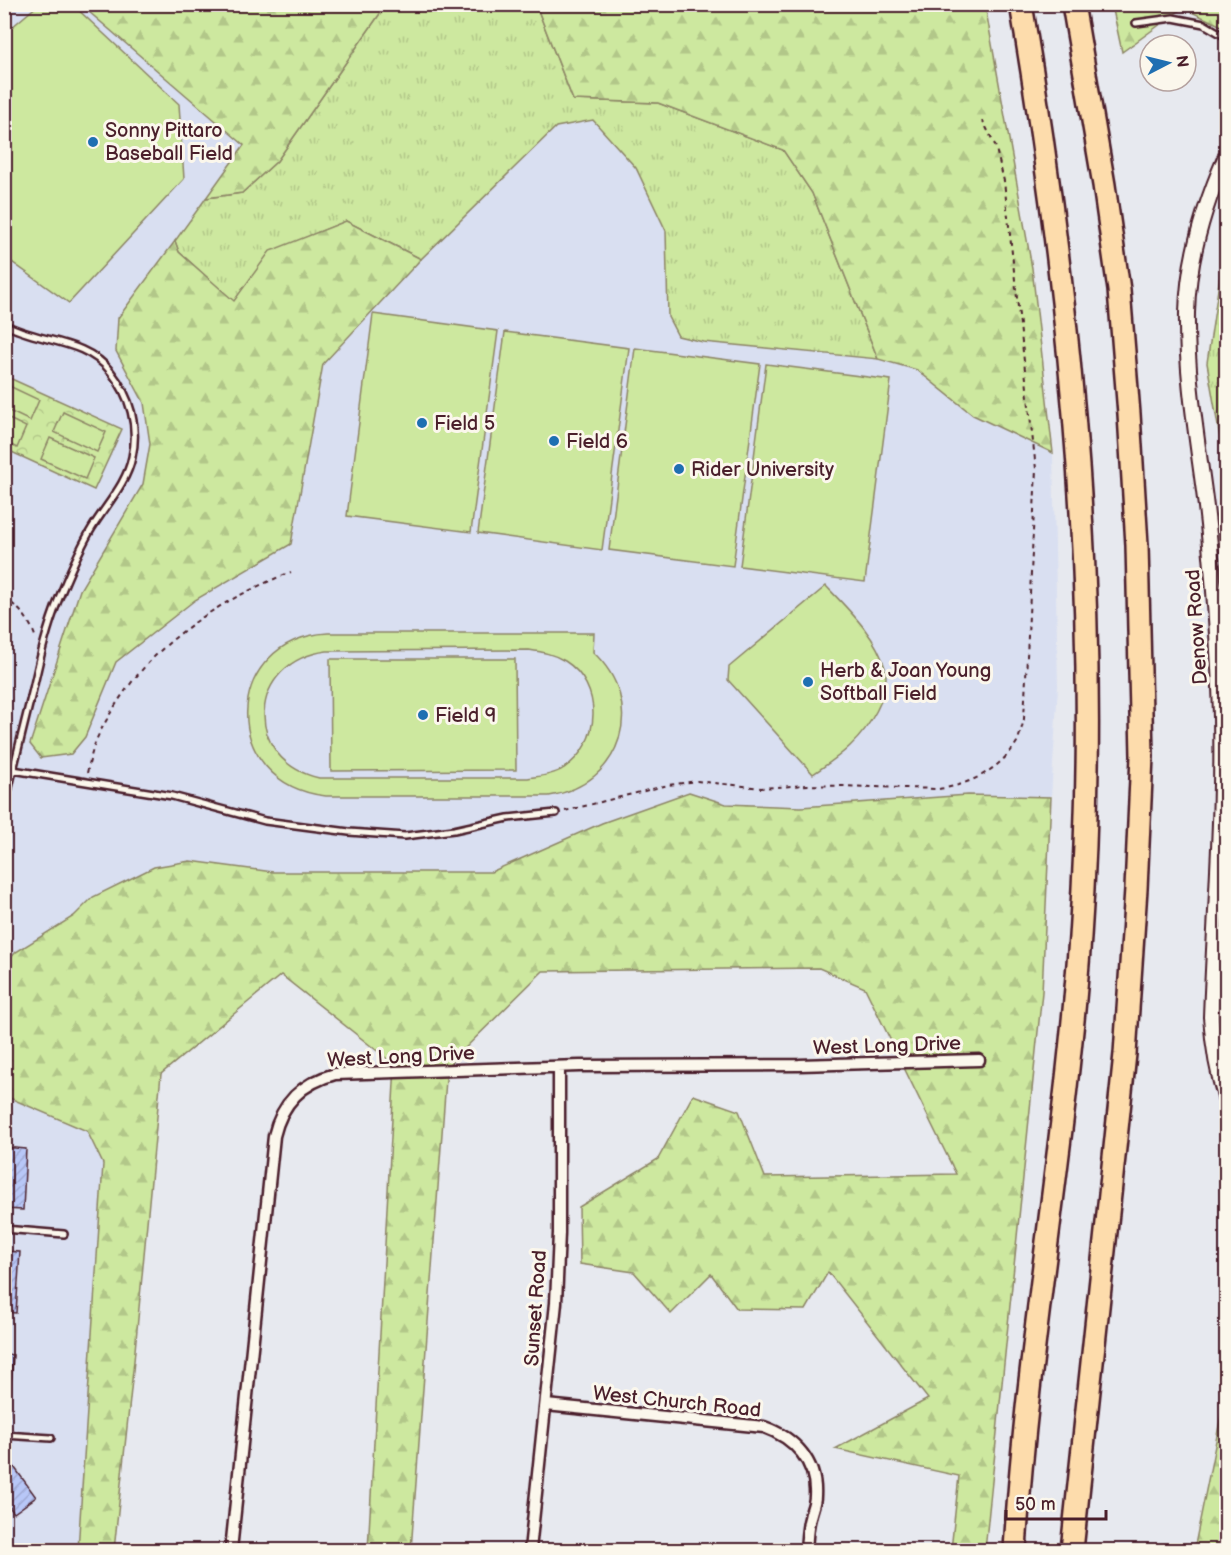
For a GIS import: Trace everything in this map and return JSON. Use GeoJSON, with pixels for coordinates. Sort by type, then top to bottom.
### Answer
{"type":"FeatureCollection","features":[{"type":"Feature","properties":{"kind":"highway"},"geometry":{"type":"LineString","coordinates":[[1015,1551],[1031,1380],[1071,1051],[1080,934],[1087,755],[1084,563],[1071,378],[1048,177],[1021,4]]}},
{"type":"Feature","properties":{"kind":"highway"},"geometry":{"type":"LineString","coordinates":[[1073,4],[1104,185],[1119,290],[1130,414],[1137,545],[1142,756],[1125,1054],[1074,1551]]}},
{"type":"Feature","properties":{"kind":"street","name":"Denow Road"},"geometry":{"type":"LineString","coordinates":[[1227,156],[1215,181],[1198,234],[1187,312],[1189,368],[1210,537],[1220,690],[1224,772],[1211,1017],[1213,1047],[1227,1100]]}},
{"type":"Feature","properties":{"kind":"street","name":"West Long Drive"},"geometry":{"type":"LineString","coordinates":[[231,1551],[274,1136],[285,1107],[305,1085],[335,1074],[559,1067],[799,1065],[979,1060]]}},
{"type":"Feature","properties":{"kind":"street","name":"Sunset Road"},"geometry":{"type":"LineString","coordinates":[[530,1551],[556,1303],[559,1233],[559,1067]]}},
{"type":"Feature","properties":{"kind":"street","name":"West Church Road"},"geometry":{"type":"LineString","coordinates":[[546,1405],[764,1427],[778,1432],[791,1440],[803,1452],[811,1466],[815,1480],[815,1496],[806,1551]]}},
{"type":"Feature","properties":{"kind":"lane"},"geometry":{"type":"LineString","coordinates":[[1136,23],[1173,18],[1204,24],[1227,37]]}},
{"type":"Feature","properties":{"kind":"lane"},"geometry":{"type":"LineString","coordinates":[[4,324],[13,329],[65,342],[87,352],[109,369],[123,390],[133,413],[135,437],[132,458],[124,479],[91,530],[58,599],[43,644],[4,809]]}},
{"type":"Feature","properties":{"kind":"lane"},"geometry":{"type":"LineString","coordinates":[[13,770],[172,796],[266,821],[350,832],[405,836],[454,830],[508,818],[556,813]]}},
{"type":"Feature","properties":{"kind":"lane"},"geometry":{"type":"LineString","coordinates":[[4,1229],[64,1234]]}},
{"type":"Feature","properties":{"kind":"lane"},"geometry":{"type":"LineString","coordinates":[[4,1435],[51,1438]]}},
{"type":"Feature","properties":{"kind":"path"},"geometry":{"type":"LineString","coordinates":[[556,813],[668,785],[697,781],[761,788],[808,785],[938,789],[955,787],[984,774],[1003,761],[1018,740],[1024,719],[1036,470],[1004,182],[995,145],[983,121]]}},
{"type":"Feature","properties":{"kind":"path"},"geometry":{"type":"LineString","coordinates":[[84,782],[98,736],[132,679],[156,653],[200,618],[271,580],[291,572]]}},
{"type":"Feature","properties":{"kind":"path"},"geometry":{"type":"LineString","coordinates":[[4,598],[19,608],[27,617],[35,636]]}},
{"type":"Feature","properties":{"kind":"shaded area","name":"Rider University"},"geometry":{"type":"Polygon","coordinates":[[[5,5],[81,5],[245,145],[118,318],[116,351],[144,403],[150,444],[143,484],[80,590],[30,743],[70,754],[85,737],[116,662],[195,600],[290,544],[323,364],[421,259],[556,126],[594,120],[636,168],[666,231],[668,317],[703,342],[878,359],[917,370],[973,415],[1053,453],[1058,686],[1051,797],[968,795],[801,807],[726,804],[689,792],[602,823],[491,872],[273,872],[190,861],[154,867],[93,897],[74,916],[16,952],[5,964],[5,5]]]}},
{"type":"Feature","properties":{"kind":"shaded area"},"geometry":{"type":"Polygon","coordinates":[[[4,1096],[87,1131],[103,1164],[78,1550],[5,1550],[4,1096]]]}},
{"type":"Feature","properties":{"kind":"green space","name":"Sonny Pittaro Baseball Field"},"geometry":{"type":"Polygon","coordinates":[[[38,5],[73,5],[179,104],[184,179],[69,303],[5,257],[5,33],[38,5]]]}},
{"type":"Feature","properties":{"kind":"green space"},"geometry":{"type":"Polygon","coordinates":[[[81,5],[386,5],[277,161],[242,193],[206,198],[244,145],[81,5]]]}},
{"type":"Feature","properties":{"kind":"green space"},"geometry":{"type":"Polygon","coordinates":[[[386,5],[536,5],[573,100],[658,103],[783,150],[812,193],[878,359],[703,342],[678,336],[668,317],[666,231],[636,168],[593,120],[556,127],[421,259],[346,221],[270,252],[234,302],[179,252],[175,241],[206,198],[242,193],[277,161],[386,5]]]}},
{"type":"Feature","properties":{"kind":"green space"},"geometry":{"type":"Polygon","coordinates":[[[536,5],[985,5],[1032,268],[1053,453],[973,415],[917,370],[878,359],[812,193],[783,150],[658,103],[573,100],[536,5]]]}},
{"type":"Feature","properties":{"kind":"green space"},"geometry":{"type":"Polygon","coordinates":[[[1112,5],[1226,5],[1226,28],[1183,8],[1148,33],[1138,33],[1138,40],[1122,52],[1112,5]]]}},
{"type":"Feature","properties":{"kind":"green space"},"geometry":{"type":"Polygon","coordinates":[[[346,221],[421,259],[323,364],[291,544],[195,600],[116,662],[85,737],[71,754],[41,758],[30,744],[80,590],[143,484],[150,444],[144,403],[116,351],[118,318],[175,241],[179,252],[234,301],[270,251],[346,221]]]}},
{"type":"Feature","properties":{"kind":"green space"},"geometry":{"type":"Polygon","coordinates":[[[1226,268],[1226,472],[1207,363],[1221,269],[1226,268]]]}},
{"type":"Feature","properties":{"kind":"green space","name":"Field 5"},"geometry":{"type":"Polygon","coordinates":[[[373,314],[498,331],[471,532],[347,516],[373,314]]]}},
{"type":"Feature","properties":{"kind":"green space","name":"Field 6"},"geometry":{"type":"Polygon","coordinates":[[[505,332],[629,348],[602,550],[478,533],[505,332]]]}},
{"type":"Feature","properties":{"kind":"green space"},"geometry":{"type":"Polygon","coordinates":[[[635,348],[760,364],[733,566],[609,550],[635,348]]]}},
{"type":"Feature","properties":{"kind":"green space"},"geometry":{"type":"Polygon","coordinates":[[[766,364],[891,380],[865,582],[740,566],[766,364]]]}},
{"type":"Feature","properties":{"kind":"green space"},"geometry":{"type":"Polygon","coordinates":[[[5,376],[122,429],[94,490],[5,449],[5,376]]]}},
{"type":"Feature","properties":{"kind":"green space"},"geometry":{"type":"Polygon","coordinates":[[[5,384],[39,400],[30,421],[5,409],[5,384]]]}},
{"type":"Feature","properties":{"kind":"green space"},"geometry":{"type":"Polygon","coordinates":[[[63,412],[106,432],[97,452],[54,432],[63,412]]]}},
{"type":"Feature","properties":{"kind":"green space"},"geometry":{"type":"Polygon","coordinates":[[[5,417],[26,427],[17,448],[5,442],[5,417]]]}},
{"type":"Feature","properties":{"kind":"green space"},"geometry":{"type":"Polygon","coordinates":[[[50,438],[94,458],[85,479],[41,459],[50,438]]]}},
{"type":"Feature","properties":{"kind":"green space","name":"Herb & Joan Young Softball Field"},"geometry":{"type":"Polygon","coordinates":[[[826,586],[869,634],[881,657],[886,678],[885,689],[871,721],[841,754],[813,774],[728,680],[729,667],[826,586]]]}},
{"type":"Feature","properties":{"kind":"green space"},"geometry":{"type":"Polygon","coordinates":[[[328,633],[594,633],[593,652],[610,672],[620,694],[622,717],[619,739],[610,759],[594,776],[574,789],[549,796],[326,796],[290,786],[266,766],[251,740],[247,712],[252,684],[268,659],[293,641],[328,633]],[[529,650],[327,651],[301,659],[281,673],[269,691],[264,712],[267,733],[277,752],[294,768],[319,778],[528,778],[551,774],[564,768],[577,757],[586,744],[593,714],[591,699],[586,684],[577,671],[565,661],[552,655],[529,650]]]}},
{"type":"Feature","properties":{"kind":"green space","name":"Field 9"},"geometry":{"type":"Polygon","coordinates":[[[330,659],[515,659],[516,770],[331,771],[330,659]]]}},
{"type":"Feature","properties":{"kind":"green space"},"geometry":{"type":"Polygon","coordinates":[[[689,792],[726,804],[801,807],[968,795],[1051,797],[1042,992],[985,1550],[951,1550],[959,1476],[835,1449],[928,1399],[828,1272],[806,1310],[737,1309],[711,1274],[671,1314],[634,1272],[580,1264],[579,1207],[658,1159],[693,1095],[739,1111],[765,1177],[956,1174],[865,988],[819,968],[543,971],[447,1066],[411,1550],[368,1550],[395,1065],[281,975],[161,1074],[114,1550],[78,1550],[103,1164],[87,1131],[5,1096],[5,964],[16,952],[74,916],[93,897],[154,867],[190,861],[273,872],[491,872],[602,823],[689,792]]]}},
{"type":"Feature","properties":{"kind":"green space"},"geometry":{"type":"Polygon","coordinates":[[[1226,1391],[1226,1550],[1194,1550],[1226,1391]]]}},
{"type":"Feature","properties":{"kind":"building"},"geometry":{"type":"Polygon","coordinates":[[[4,1147],[26,1149],[23,1210],[4,1209],[4,1147]]]}},
{"type":"Feature","properties":{"kind":"building"},"geometry":{"type":"Polygon","coordinates":[[[4,1251],[20,1252],[16,1313],[4,1312],[4,1251]]]}},
{"type":"Feature","properties":{"kind":"building"},"geometry":{"type":"Polygon","coordinates":[[[4,1354],[13,1355],[9,1415],[4,1415],[4,1354]]]}},
{"type":"Feature","properties":{"kind":"building"},"geometry":{"type":"Polygon","coordinates":[[[4,1453],[36,1497],[14,1513],[4,1500],[4,1453]]]}},
{"type":"Feature","properties":{"kind":"place","name":"Sonny Pittaro Baseball Field"},"geometry":{"type":"Point","coordinates":[93,142]}},
{"type":"Feature","properties":{"kind":"place","name":"Field 5"},"geometry":{"type":"Point","coordinates":[422,423]}},
{"type":"Feature","properties":{"kind":"place","name":"Field 6"},"geometry":{"type":"Point","coordinates":[554,441]}},
{"type":"Feature","properties":{"kind":"place","name":"Rider University"},"geometry":{"type":"Point","coordinates":[679,469]}},
{"type":"Feature","properties":{"kind":"place","name":"Herb & Joan Young Softball Field"},"geometry":{"type":"Point","coordinates":[808,682]}},
{"type":"Feature","properties":{"kind":"place","name":"Field 9"},"geometry":{"type":"Point","coordinates":[423,715]}}]}
